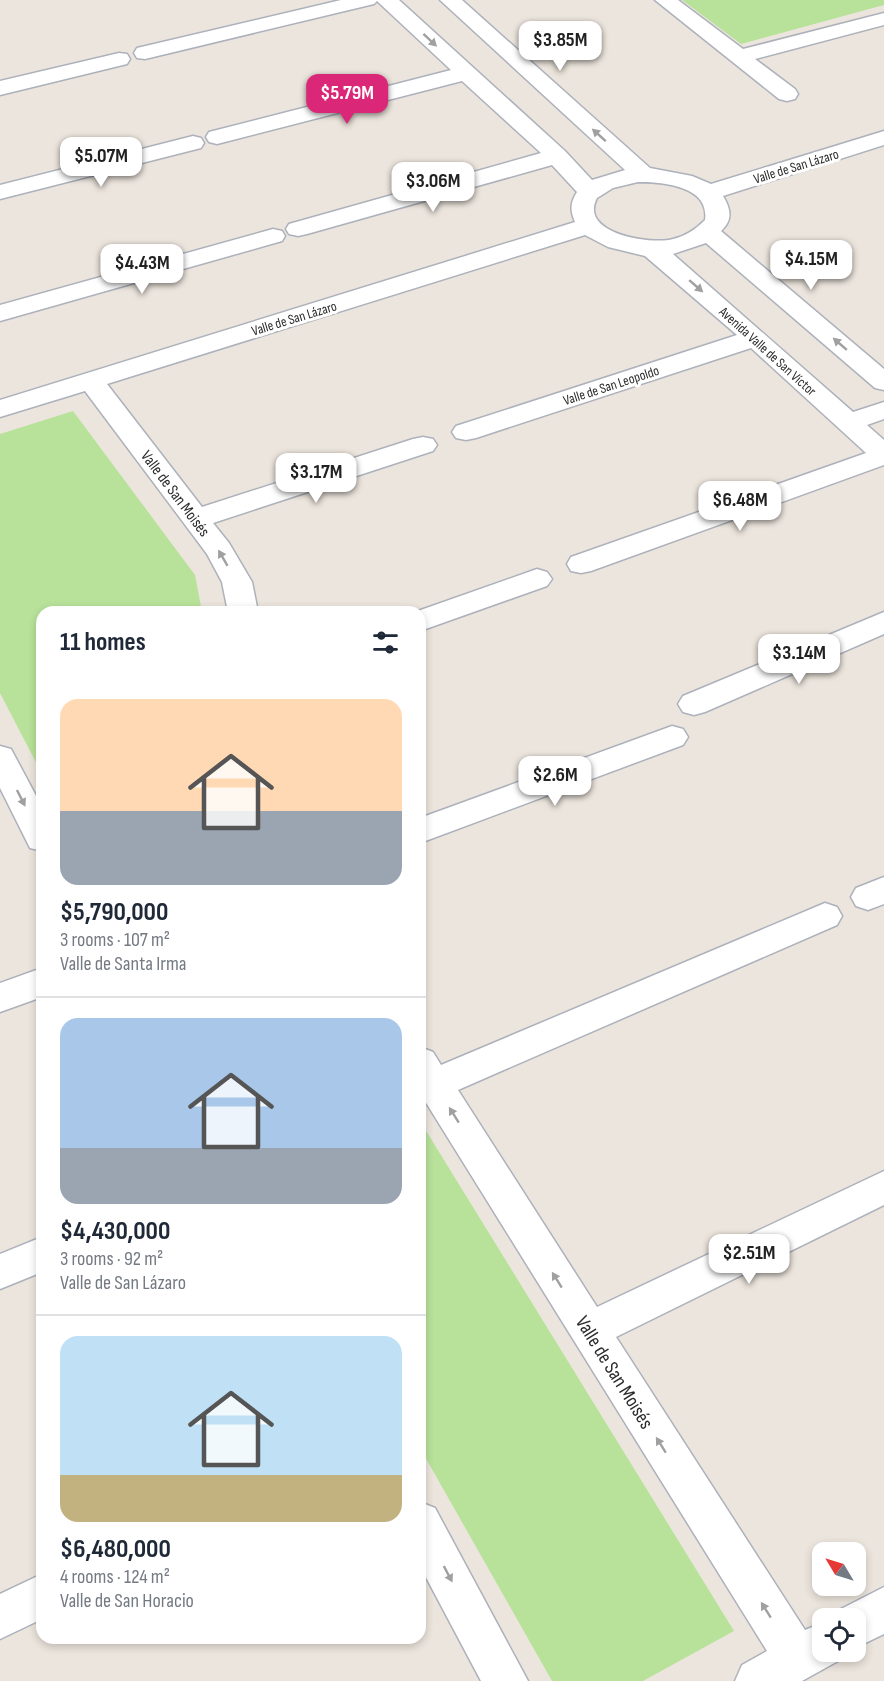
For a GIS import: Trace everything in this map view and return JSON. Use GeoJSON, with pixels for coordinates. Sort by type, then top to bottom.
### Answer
{"type":"FeatureCollection","features":[{"type":"Feature","properties":{"kind":"street"},"geometry":{"type":"LineString","coordinates":[[144,53],[367,0]]}},
{"type":"Feature","properties":{"kind":"street"},"geometry":{"type":"LineString","coordinates":[[387,0],[557,156],[590,192]]}},
{"type":"Feature","properties":{"kind":"street"},"geometry":{"type":"LineString","coordinates":[[450,0],[643,174]]}},
{"type":"Feature","properties":{"kind":"street"},"geometry":{"type":"LineString","coordinates":[[665,0],[787,94]]}},
{"type":"Feature","properties":{"kind":"street"},"geometry":{"type":"LineString","coordinates":[[738,57],[884,19]]}},
{"type":"Feature","properties":{"kind":"street"},"geometry":{"type":"LineString","coordinates":[[0,88],[119,59]]}},
{"type":"Feature","properties":{"kind":"street"},"geometry":{"type":"LineString","coordinates":[[217,137],[467,73]]}},
{"type":"Feature","properties":{"kind":"street","name":"Valle de San Lázaro"},"geometry":{"type":"LineString","coordinates":[[707,193],[884,138]]}},
{"type":"Feature","properties":{"kind":"street"},"geometry":{"type":"LineString","coordinates":[[0,192],[193,143]]}},
{"type":"Feature","properties":{"kind":"street"},"geometry":{"type":"LineString","coordinates":[[298,229],[557,156]]}},
{"type":"Feature","properties":{"kind":"street"},"geometry":{"type":"LineString","coordinates":[[643,174],[674,178],[690,183],[707,193],[718,207],[717,222],[709,233],[682,245],[651,248],[612,241],[588,226],[581,208],[590,192],[615,178],[643,174]]}},
{"type":"Feature","properties":{"kind":"street","name":"Valle de San Lázaro"},"geometry":{"type":"LineString","coordinates":[[0,409],[588,226]]}},
{"type":"Feature","properties":{"kind":"street"},"geometry":{"type":"LineString","coordinates":[[709,233],[884,382]]}},
{"type":"Feature","properties":{"kind":"street"},"geometry":{"type":"LineString","coordinates":[[0,313],[273,236]]}},
{"type":"Feature","properties":{"kind":"street","name":"Avenida Valle de San Víctor"},"geometry":{"type":"LineString","coordinates":[[651,248],[755,338],[884,456]]}},
{"type":"Feature","properties":{"kind":"street","name":"Valle de San Leopoldo"},"geometry":{"type":"LineString","coordinates":[[466,432],[755,338]]}},
{"type":"Feature","properties":{"kind":"street","name":"Valle de San Moisés"},"geometry":{"type":"LineString","coordinates":[[92,382],[219,550],[237,582],[242,606]]}},
{"type":"Feature","properties":{"kind":"street"},"geometry":{"type":"LineString","coordinates":[[848,423],[884,410]]}},
{"type":"Feature","properties":{"kind":"street"},"geometry":{"type":"LineString","coordinates":[[195,519],[423,445]]}},
{"type":"Feature","properties":{"kind":"street"},"geometry":{"type":"LineString","coordinates":[[580,564],[884,456]]}},
{"type":"Feature","properties":{"kind":"street"},"geometry":{"type":"LineString","coordinates":[[426,619],[537,579]]}},
{"type":"Feature","properties":{"kind":"street"},"geometry":{"type":"LineString","coordinates":[[694,704],[884,622]]}},
{"type":"Feature","properties":{"kind":"street"},"geometry":{"type":"LineString","coordinates":[[426,829],[672,737]]}},
{"type":"Feature","properties":{"kind":"street"},"geometry":{"type":"LineString","coordinates":[[2,765],[36,828]]}},
{"type":"Feature","properties":{"kind":"street","name":"Valle de San Moisés"},"geometry":{"type":"LineString","coordinates":[[809,1652],[589,1330],[427,1073],[825,916]]}},
{"type":"Feature","properties":{"kind":"street"},"geometry":{"type":"LineString","coordinates":[[0,998],[36,984]]}},
{"type":"Feature","properties":{"kind":"street"},"geometry":{"type":"LineString","coordinates":[[589,1330],[884,1187]]}},
{"type":"Feature","properties":{"kind":"street"},"geometry":{"type":"LineString","coordinates":[[0,1272],[36,1257]]}},
{"type":"Feature","properties":{"kind":"street"},"geometry":{"type":"LineString","coordinates":[[426,1534],[505,1681]]}},
{"type":"Feature","properties":{"kind":"street"},"geometry":{"type":"LineString","coordinates":[[0,1617],[36,1599]]}},
{"type":"Feature","properties":{"kind":"street"},"geometry":{"type":"LineString","coordinates":[[866,1620],[884,1609]]}},
{"type":"Feature","properties":{"kind":"street"},"geometry":{"type":"LineString","coordinates":[[758,1681],[809,1652]]}},
{"type":"Feature","properties":{"kind":"green space"},"geometry":{"type":"Polygon","coordinates":[[[682,0],[884,0],[884,5],[741,44],[682,0]]]}},
{"type":"Feature","properties":{"kind":"green space"},"geometry":{"type":"Polygon","coordinates":[[[73,411],[195,575],[201,606],[36,606],[36,762],[0,693],[0,434],[73,411]]]}},
{"type":"Feature","properties":{"kind":"green space"},"geometry":{"type":"Polygon","coordinates":[[[426,1131],[734,1631],[643,1681],[552,1681],[426,1459],[426,1131]]]}}]}
